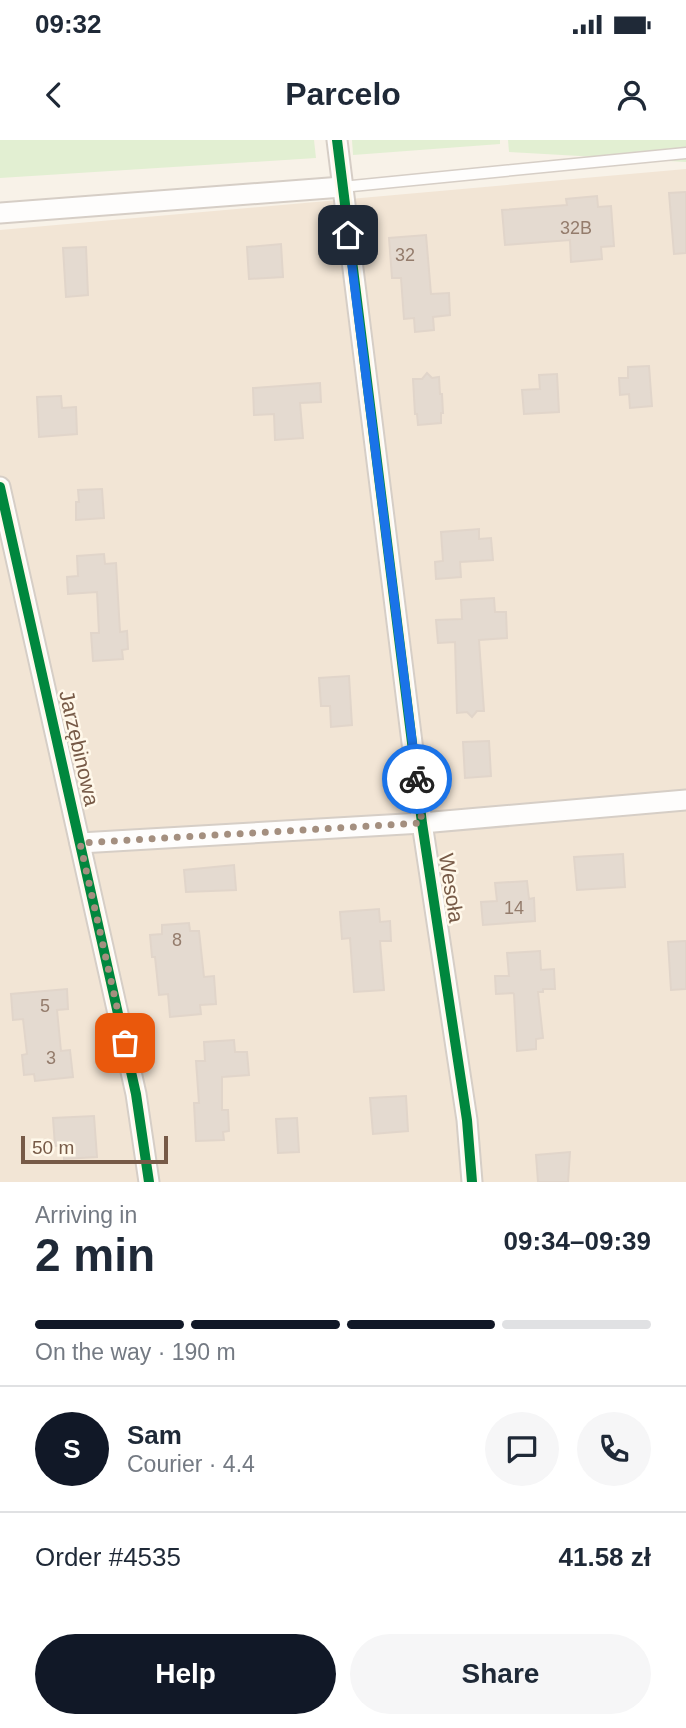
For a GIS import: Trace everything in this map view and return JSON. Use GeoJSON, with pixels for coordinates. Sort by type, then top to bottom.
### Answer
{"type":"FeatureCollection","features":[{"type":"Feature","properties":{"kind":"street","name":"Wesoła"},"geometry":{"type":"LineString","coordinates":[[337,140],[422,823],[467,1120],[472,1182]]}},
{"type":"Feature","properties":{"kind":"street"},"geometry":{"type":"LineString","coordinates":[[0,213],[342,187]]}},
{"type":"Feature","properties":{"kind":"street","name":"Jarzębinowa"},"geometry":{"type":"LineString","coordinates":[[0,487],[136,1094],[149,1182]]}},
{"type":"Feature","properties":{"kind":"street"},"geometry":{"type":"LineString","coordinates":[[80,843],[422,823],[686,800]]}},
{"type":"Feature","properties":{"kind":"lane"},"geometry":{"type":"LineString","coordinates":[[342,187],[686,153]]}},
{"type":"Feature","properties":{"kind":"shaded area"},"geometry":{"type":"Polygon","coordinates":[[[686,169],[686,1182],[0,1182],[0,230],[686,169]]]}},
{"type":"Feature","properties":{"kind":"green space"},"geometry":{"type":"Polygon","coordinates":[[[0,140],[314,140],[316,158],[0,178],[0,140]]]}},
{"type":"Feature","properties":{"kind":"green space"},"geometry":{"type":"Polygon","coordinates":[[[352,140],[500,140],[500,144],[353,155],[352,140]]]}},
{"type":"Feature","properties":{"kind":"green space"},"geometry":{"type":"Polygon","coordinates":[[[508,140],[686,140],[686,162],[509,152],[508,140]]]}},
{"type":"Feature","properties":{"kind":"building"},"geometry":{"type":"Polygon","coordinates":[[[686,192],[686,253],[674,254],[669,193],[686,192]]]}},
{"type":"Feature","properties":{"kind":"building"},"geometry":{"type":"Polygon","coordinates":[[[597,196],[598,207],[611,206],[614,246],[601,247],[602,259],[571,262],[570,240],[505,245],[502,210],[567,205],[566,199],[597,196]]]}},
{"type":"Feature","properties":{"kind":"building"},"geometry":{"type":"Polygon","coordinates":[[[426,235],[431,294],[449,293],[450,315],[433,317],[434,330],[415,332],[414,318],[404,319],[401,278],[392,278],[389,238],[426,235]]]}},
{"type":"Feature","properties":{"kind":"building"},"geometry":{"type":"Polygon","coordinates":[[[281,244],[283,277],[249,279],[247,247],[281,244]]]}},
{"type":"Feature","properties":{"kind":"building"},"geometry":{"type":"Polygon","coordinates":[[[86,247],[88,295],[66,297],[63,248],[86,247]]]}},
{"type":"Feature","properties":{"kind":"building"},"geometry":{"type":"Polygon","coordinates":[[[649,366],[652,406],[630,408],[629,394],[620,395],[619,378],[628,378],[628,367],[649,366]]]}},
{"type":"Feature","properties":{"kind":"building"},"geometry":{"type":"Polygon","coordinates":[[[427,373],[432,378],[439,377],[443,413],[441,423],[418,425],[413,379],[422,379],[427,373]]]}},
{"type":"Feature","properties":{"kind":"building"},"geometry":{"type":"Polygon","coordinates":[[[557,374],[559,412],[524,414],[522,390],[540,389],[539,375],[557,374]]]}},
{"type":"Feature","properties":{"kind":"building"},"geometry":{"type":"Polygon","coordinates":[[[320,383],[321,402],[300,403],[303,438],[275,440],[274,414],[254,415],[253,388],[320,383]]]}},
{"type":"Feature","properties":{"kind":"building"},"geometry":{"type":"Polygon","coordinates":[[[61,396],[62,408],[76,407],[77,434],[39,437],[37,397],[61,396]]]}},
{"type":"Feature","properties":{"kind":"building"},"geometry":{"type":"Polygon","coordinates":[[[102,489],[104,518],[76,520],[78,490],[102,489]]]}},
{"type":"Feature","properties":{"kind":"building"},"geometry":{"type":"Polygon","coordinates":[[[479,529],[479,539],[491,538],[493,560],[460,562],[461,577],[436,579],[435,562],[443,561],[441,532],[479,529]]]}},
{"type":"Feature","properties":{"kind":"building"},"geometry":{"type":"Polygon","coordinates":[[[104,554],[105,564],[116,563],[120,632],[127,631],[128,649],[122,650],[123,659],[93,661],[91,633],[99,633],[97,592],[68,594],[67,577],[78,576],[77,556],[104,554]]]}},
{"type":"Feature","properties":{"kind":"building"},"geometry":{"type":"Polygon","coordinates":[[[494,598],[495,612],[506,612],[507,638],[479,640],[484,711],[477,711],[472,717],[467,712],[457,713],[455,642],[438,643],[436,620],[462,619],[461,600],[494,598]]]}},
{"type":"Feature","properties":{"kind":"building"},"geometry":{"type":"Polygon","coordinates":[[[349,676],[352,725],[331,727],[330,706],[321,706],[319,678],[349,676]]]}},
{"type":"Feature","properties":{"kind":"building"},"geometry":{"type":"Polygon","coordinates":[[[489,741],[491,776],[465,778],[463,742],[489,741]]]}},
{"type":"Feature","properties":{"kind":"building"},"geometry":{"type":"Polygon","coordinates":[[[623,854],[625,887],[577,890],[574,857],[623,854]]]}},
{"type":"Feature","properties":{"kind":"building"},"geometry":{"type":"Polygon","coordinates":[[[234,865],[236,890],[186,892],[184,870],[234,865]]]}},
{"type":"Feature","properties":{"kind":"building"},"geometry":{"type":"Polygon","coordinates":[[[527,881],[529,899],[534,898],[535,921],[483,925],[481,902],[497,901],[495,883],[527,881]]]}},
{"type":"Feature","properties":{"kind":"building"},"geometry":{"type":"Polygon","coordinates":[[[379,909],[380,922],[390,921],[391,941],[380,941],[384,990],[354,992],[350,938],[342,939],[340,912],[379,909]]]}},
{"type":"Feature","properties":{"kind":"building"},"geometry":{"type":"Polygon","coordinates":[[[189,923],[190,931],[199,931],[204,977],[214,976],[216,1004],[200,1005],[201,1014],[170,1017],[168,994],[159,995],[150,935],[162,934],[162,925],[189,923]]]}},
{"type":"Feature","properties":{"kind":"building"},"geometry":{"type":"Polygon","coordinates":[[[686,941],[686,989],[671,990],[668,942],[686,941]]]}},
{"type":"Feature","properties":{"kind":"building"},"geometry":{"type":"Polygon","coordinates":[[[540,951],[541,970],[554,969],[555,989],[538,992],[543,1038],[536,1039],[536,1049],[517,1051],[514,994],[496,994],[495,976],[509,976],[507,953],[540,951]]]}},
{"type":"Feature","properties":{"kind":"building"},"geometry":{"type":"Polygon","coordinates":[[[67,989],[68,1009],[57,1010],[61,1051],[70,1050],[73,1077],[35,1081],[34,1074],[24,1075],[22,1055],[27,1054],[23,1019],[13,1020],[11,994],[67,989]]]}},
{"type":"Feature","properties":{"kind":"building"},"geometry":{"type":"Polygon","coordinates":[[[234,1040],[235,1052],[247,1052],[249,1075],[222,1077],[222,1110],[228,1110],[229,1131],[223,1132],[224,1140],[196,1141],[194,1103],[199,1103],[196,1061],[205,1061],[204,1042],[234,1040]]]}},
{"type":"Feature","properties":{"kind":"building"},"geometry":{"type":"Polygon","coordinates":[[[406,1096],[408,1131],[373,1134],[370,1098],[406,1096]]]}},
{"type":"Feature","properties":{"kind":"building"},"geometry":{"type":"Polygon","coordinates":[[[94,1116],[97,1157],[64,1159],[63,1145],[55,1146],[53,1118],[94,1116]]]}},
{"type":"Feature","properties":{"kind":"building"},"geometry":{"type":"Polygon","coordinates":[[[297,1118],[299,1152],[278,1153],[276,1119],[297,1118]]]}},
{"type":"Feature","properties":{"kind":"building"},"geometry":{"type":"Polygon","coordinates":[[[570,1152],[568,1182],[538,1182],[536,1155],[570,1152]]]}},
{"type":"Feature","properties":{"kind":"cycle path"},"geometry":{"type":"LineString","coordinates":[[337,140],[422,823],[467,1120],[472,1182]]}},
{"type":"Feature","properties":{"kind":"cycle path"},"geometry":{"type":"LineString","coordinates":[[0,487],[136,1094],[149,1182]]}},
{"type":"Feature","properties":{"kind":"way so far"},"geometry":{"type":"LineString","coordinates":[[125,1043],[80,843],[422,823],[417,779]]}},
{"type":"Feature","properties":{"kind":"route"},"geometry":{"type":"LineString","coordinates":[[348,235],[417,779]]}}]}
